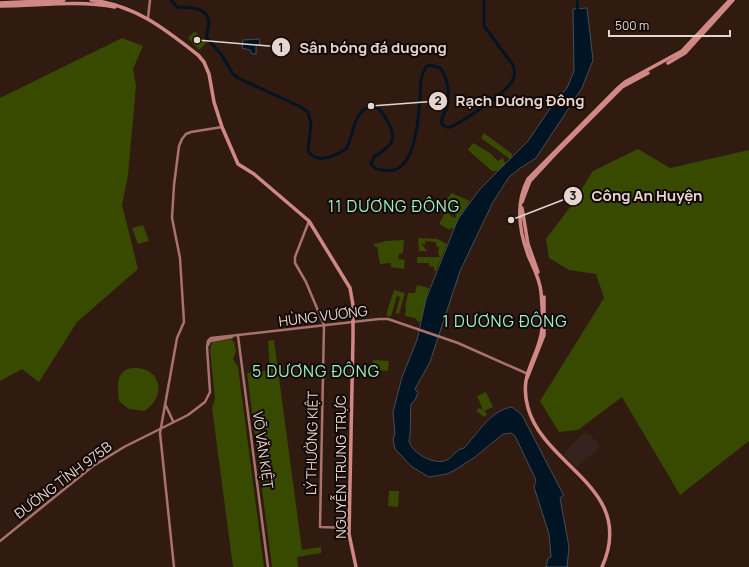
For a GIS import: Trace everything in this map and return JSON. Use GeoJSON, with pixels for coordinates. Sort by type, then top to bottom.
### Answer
{"type":"FeatureCollection","features":[{"type":"Feature","properties":{"kind":"main road","name":"NGUYỄN TRUNG TRỰC"},"geometry":{"type":"LineString","coordinates":[[22,4],[64,0]]}},
{"type":"Feature","properties":{"kind":"main road","name":"NGUYỄN TRUNG TRỰC"},"geometry":{"type":"LineString","coordinates":[[91,0],[115,5],[148,18],[176,38],[204,62],[209,74],[214,102],[222,127],[238,164],[254,174],[309,221],[350,288],[353,303],[353,322],[349,528],[356,567]]}},
{"type":"Feature","properties":{"kind":"main road"},"geometry":{"type":"LineString","coordinates":[[602,567],[611,536],[609,523],[604,509],[588,484],[554,448],[533,420],[526,398],[527,374],[542,334],[543,302],[540,282],[526,243],[520,209],[529,180],[611,96],[622,87],[648,71],[675,59],[732,0]]}},
{"type":"Feature","properties":{"kind":"main road","name":"NGUYỄN TRUNG TRỰC"},"geometry":{"type":"LineString","coordinates":[[0,4],[87,2],[122,8]]}},
{"type":"Feature","properties":{"kind":"street"},"geometry":{"type":"LineString","coordinates":[[148,18],[150,0]]}},
{"type":"Feature","properties":{"kind":"street"},"geometry":{"type":"LineString","coordinates":[[174,567],[160,433],[164,403],[177,338],[184,322],[180,258],[172,208],[179,146],[186,134],[222,127]]}},
{"type":"Feature","properties":{"kind":"street","name":"LÝ THƯỜNG KIỆT"},"geometry":{"type":"LineString","coordinates":[[309,221],[295,254],[295,263],[306,282],[324,325],[320,527],[349,528]]}},
{"type":"Feature","properties":{"kind":"street","name":"HÙNG VƯƠNG"},"geometry":{"type":"LineString","coordinates":[[161,427],[192,412],[205,402],[210,395],[207,347],[210,341],[238,336],[324,325],[388,319],[443,338],[527,374]]}},
{"type":"Feature","properties":{"kind":"street","name":"VÕ VĂN KIỆT"},"geometry":{"type":"LineString","coordinates":[[238,336],[268,567]]}},
{"type":"Feature","properties":{"kind":"street"},"geometry":{"type":"LineString","coordinates":[[164,403],[173,421]]}},
{"type":"Feature","properties":{"kind":"street","name":"ĐƯỜNG TỈNH 975B"},"geometry":{"type":"LineString","coordinates":[[0,541],[93,466],[161,427]]}},
{"type":"Feature","properties":{"kind":"shaded area"},"geometry":{"type":"Polygon","coordinates":[[[585,432],[601,446],[577,467],[563,454],[585,432]]]}},
{"type":"Feature","properties":{"kind":"green space"},"geometry":{"type":"Polygon","coordinates":[[[195,31],[206,43],[199,50],[188,38],[195,31]]]}},
{"type":"Feature","properties":{"kind":"green space"},"geometry":{"type":"Polygon","coordinates":[[[122,38],[143,46],[133,69],[136,86],[128,175],[122,205],[138,269],[77,322],[39,382],[22,369],[0,381],[0,98],[122,38]]]}},
{"type":"Feature","properties":{"kind":"green space"},"geometry":{"type":"Polygon","coordinates":[[[484,133],[512,154],[512,157],[510,159],[481,138],[484,133]]]}},
{"type":"Feature","properties":{"kind":"green space"},"geometry":{"type":"Polygon","coordinates":[[[473,143],[490,153],[498,161],[503,158],[505,164],[497,171],[492,171],[468,150],[473,143]]]}},
{"type":"Feature","properties":{"kind":"green space"},"geometry":{"type":"Polygon","coordinates":[[[638,149],[670,168],[749,150],[749,441],[680,495],[622,397],[578,430],[559,432],[540,401],[604,298],[596,274],[569,270],[549,258],[546,239],[571,206],[593,171],[638,149]]]}},
{"type":"Feature","properties":{"kind":"green space"},"geometry":{"type":"Polygon","coordinates":[[[451,193],[470,201],[458,219],[454,229],[451,228],[450,230],[439,224],[446,211],[454,218],[456,217],[453,209],[448,211],[442,207],[451,193]]]}},
{"type":"Feature","properties":{"kind":"green space"},"geometry":{"type":"Polygon","coordinates":[[[143,225],[149,241],[138,244],[132,228],[143,225]]]}},
{"type":"Feature","properties":{"kind":"green space"},"geometry":{"type":"Polygon","coordinates":[[[418,238],[437,239],[447,244],[436,271],[434,271],[434,267],[429,266],[429,263],[417,263],[417,257],[440,257],[438,253],[439,247],[436,246],[436,242],[425,241],[425,245],[421,243],[427,251],[419,251],[418,238]]]}},
{"type":"Feature","properties":{"kind":"green space"},"geometry":{"type":"Polygon","coordinates":[[[404,240],[403,253],[399,254],[398,259],[405,260],[404,269],[391,267],[391,263],[380,264],[377,247],[375,247],[374,244],[386,241],[404,240]]]}},
{"type":"Feature","properties":{"kind":"green space"},"geometry":{"type":"Polygon","coordinates":[[[417,285],[429,288],[421,321],[418,322],[415,318],[405,316],[408,293],[415,293],[417,285]]]}},
{"type":"Feature","properties":{"kind":"green space"},"geometry":{"type":"Polygon","coordinates":[[[394,290],[405,293],[399,314],[396,313],[395,316],[400,297],[397,296],[391,316],[389,317],[386,315],[394,290]]]}},
{"type":"Feature","properties":{"kind":"green space"},"geometry":{"type":"Polygon","coordinates":[[[231,339],[234,342],[236,351],[233,359],[238,367],[264,567],[233,567],[212,408],[215,399],[210,349],[212,342],[231,339]]]}},
{"type":"Feature","properties":{"kind":"green space"},"geometry":{"type":"Polygon","coordinates":[[[274,340],[302,550],[321,547],[321,553],[297,557],[298,567],[272,567],[247,373],[270,370],[268,341],[274,340]]]}},
{"type":"Feature","properties":{"kind":"green space"},"geometry":{"type":"Polygon","coordinates":[[[373,360],[389,361],[388,371],[372,370],[373,360]]]}},
{"type":"Feature","properties":{"kind":"green space"},"geometry":{"type":"Polygon","coordinates":[[[132,368],[142,369],[149,372],[155,377],[158,383],[156,398],[152,405],[144,411],[129,409],[119,401],[118,381],[122,373],[132,368]]]}},
{"type":"Feature","properties":{"kind":"green space"},"geometry":{"type":"Polygon","coordinates":[[[486,392],[493,407],[484,411],[487,414],[485,417],[476,411],[479,408],[483,410],[477,396],[486,392]]]}},
{"type":"Feature","properties":{"kind":"green space"},"geometry":{"type":"Polygon","coordinates":[[[389,491],[399,491],[398,507],[388,506],[389,491]]]}},
{"type":"Feature","properties":{"kind":"water"},"geometry":{"type":"Polygon","coordinates":[[[587,8],[593,60],[582,88],[536,158],[509,177],[493,202],[460,271],[430,362],[415,389],[418,393],[415,400],[411,404],[409,441],[414,450],[423,457],[434,461],[447,460],[458,450],[464,448],[491,417],[504,409],[512,407],[522,415],[563,494],[560,498],[569,547],[567,567],[546,567],[548,558],[551,557],[549,534],[534,487],[536,480],[515,436],[511,433],[503,434],[475,457],[455,470],[447,474],[429,477],[412,467],[395,449],[393,439],[395,434],[393,412],[402,377],[417,340],[426,299],[458,219],[480,189],[528,141],[551,107],[567,88],[574,71],[573,9],[587,8]]]}},
{"type":"Feature","properties":{"kind":"water"},"geometry":{"type":"Polygon","coordinates":[[[259,39],[260,44],[256,46],[256,54],[252,54],[250,50],[242,48],[243,40],[259,39]]]}},
{"type":"Feature","properties":{"kind":"waterway"},"geometry":{"type":"LineString","coordinates":[[171,0],[177,7],[197,9],[205,13],[209,22],[207,38],[221,54],[233,74],[238,78],[299,106],[308,112],[311,124],[308,151],[316,158],[326,158],[346,149],[360,113],[371,106],[378,108],[389,125],[393,136],[390,144],[374,157],[371,164],[376,169],[385,171],[394,170],[401,166],[407,159],[411,150],[417,129],[421,79],[426,67],[430,65],[440,68],[445,76],[448,86],[447,107],[442,118],[442,124],[445,127],[450,127],[464,120],[500,94],[513,81],[515,74],[513,65],[484,26],[484,0]]}},
{"type":"Feature","properties":{"kind":"waterway"},"geometry":{"type":"LineString","coordinates":[[577,0],[578,12]]}},
{"type":"Feature","properties":{"kind":"place","name":"Sân bóng đá dugong"},"geometry":{"type":"Point","coordinates":[197,40]}},
{"type":"Feature","properties":{"kind":"place","name":"Rạch Dương Đông"},"geometry":{"type":"Point","coordinates":[371,106]}},
{"type":"Feature","properties":{"kind":"place","name":"Công An Huyện"},"geometry":{"type":"Point","coordinates":[511,220]}},
{"type":"Feature","properties":{"kind":"district","name":"11 DƯƠNG ĐÔNG"},"geometry":{"type":"Point","coordinates":[394,206]}},
{"type":"Feature","properties":{"kind":"district","name":"1 DƯƠNG ĐÔNG"},"geometry":{"type":"Point","coordinates":[505,321]}},
{"type":"Feature","properties":{"kind":"district","name":"5 DƯƠNG ĐÔNG"},"geometry":{"type":"Point","coordinates":[316,371]}}]}
